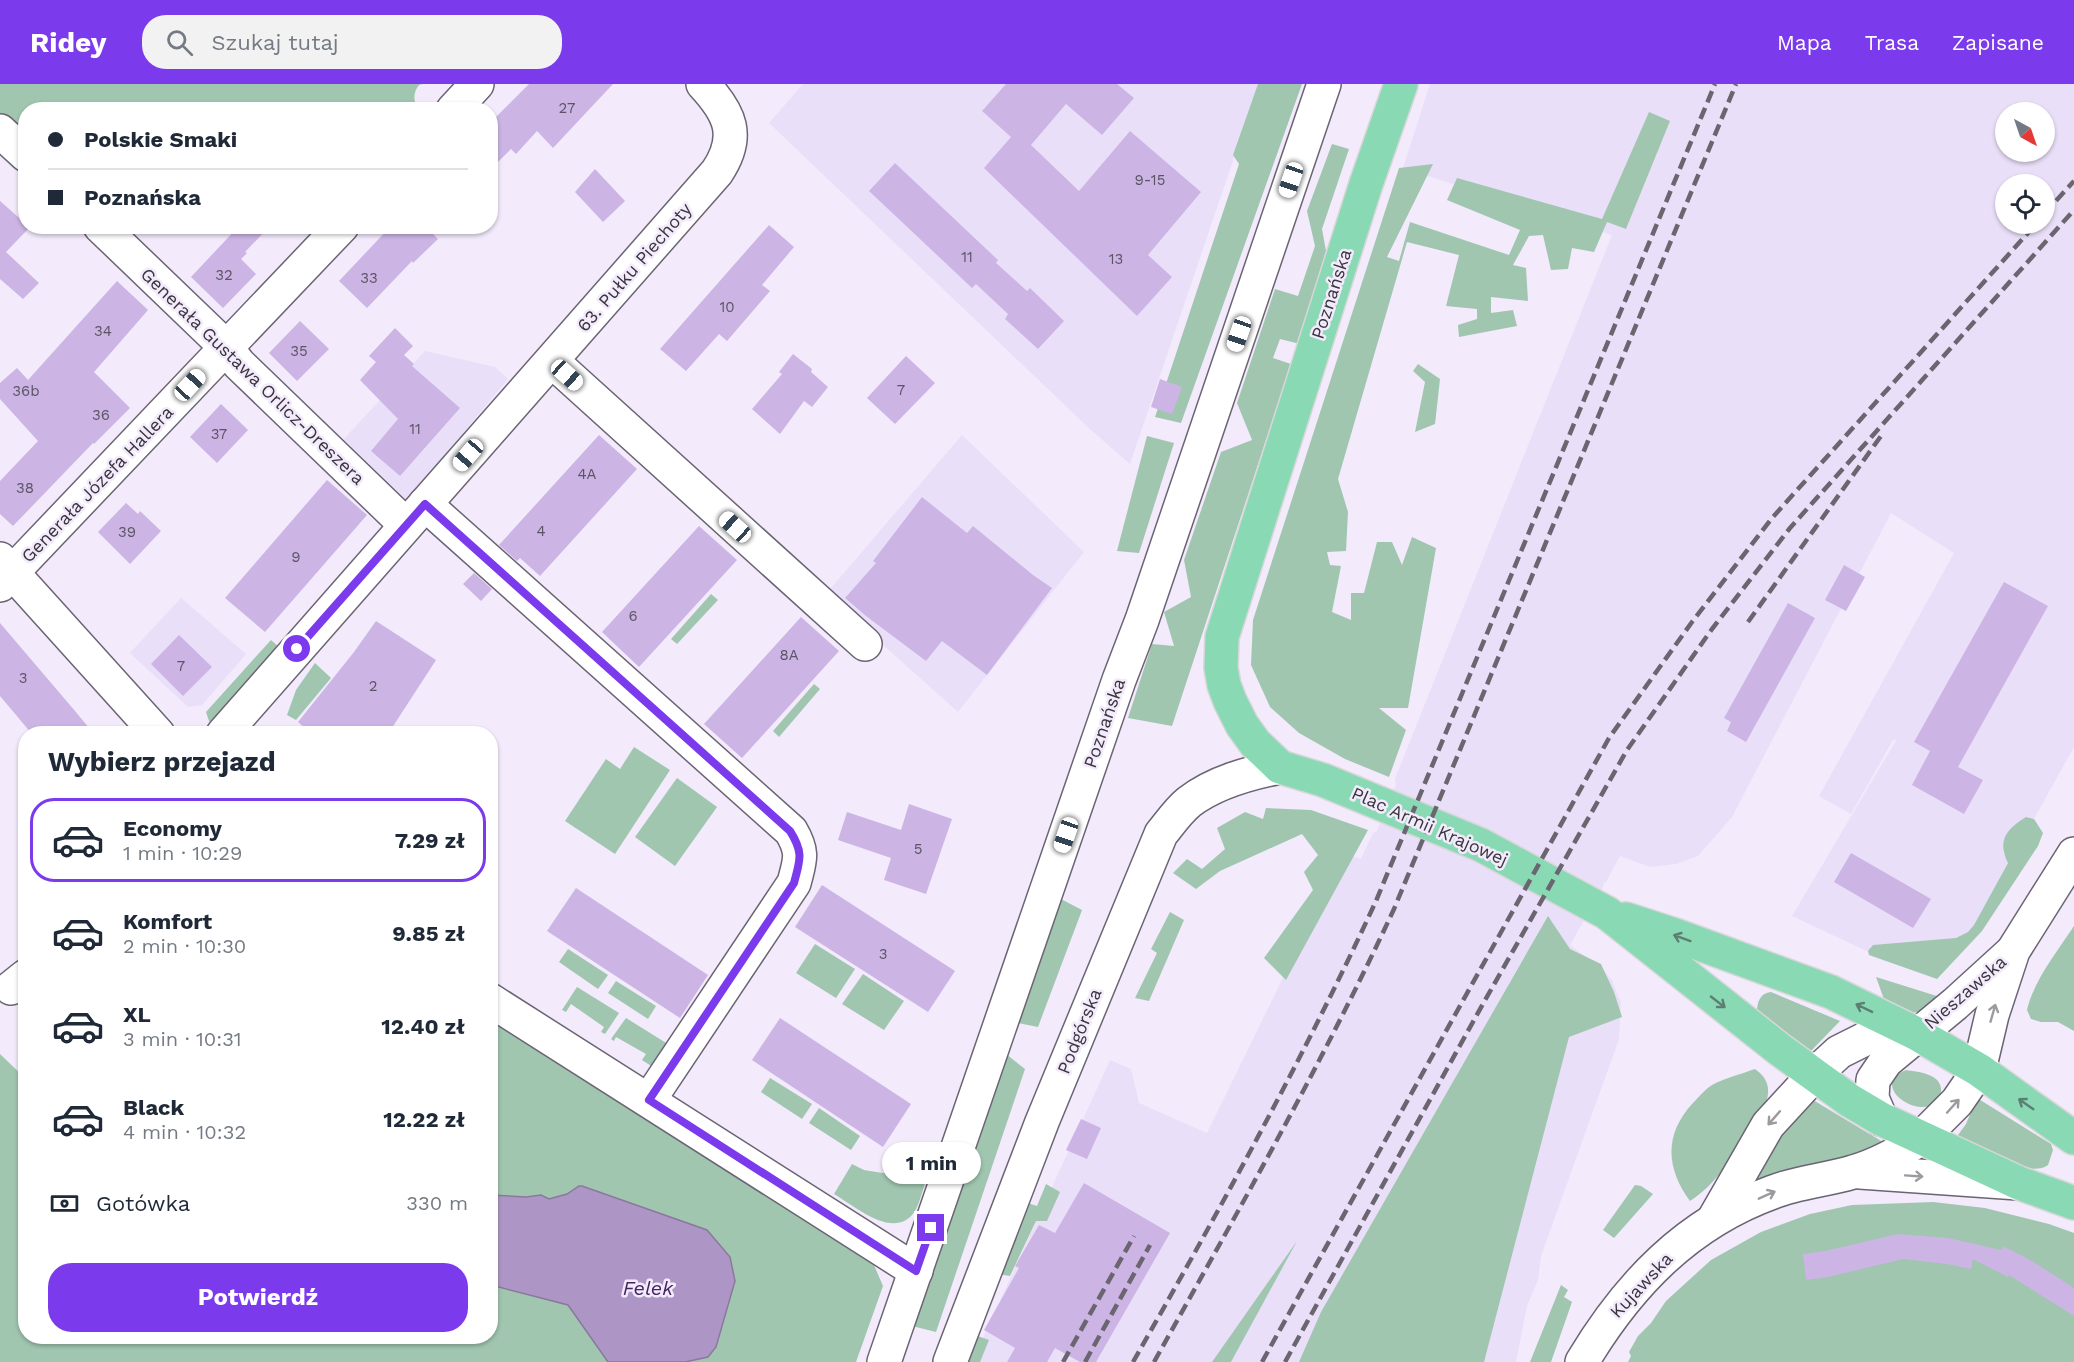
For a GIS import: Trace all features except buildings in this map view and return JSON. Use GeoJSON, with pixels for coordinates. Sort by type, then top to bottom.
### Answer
{"type":"FeatureCollection","features":[{"type":"Feature","properties":{"kind":"main road","name":"Poznańska"},"geometry":{"type":"LineString","coordinates":[[1280,767],[1255,743],[1242,725],[1230,701],[1221,668],[1222,638],[1366,184],[1401,84]]}},
{"type":"Feature","properties":{"kind":"main road","name":"Plac Armii Krajowej"},"geometry":{"type":"LineString","coordinates":[[1280,767],[1323,780],[1481,844],[1607,913],[1849,1101],[1881,1119],[2019,1183],[2074,1203]]}},
{"type":"Feature","properties":{"kind":"main road","name":"Plac Armii Krajowej"},"geometry":{"type":"LineString","coordinates":[[1607,913],[1675,935],[1831,992],[1917,1034],[1979,1070],[2074,1138]]}},
{"type":"Feature","properties":{"kind":"street"},"geometry":{"type":"LineString","coordinates":[[460,102],[477,84]]}},
{"type":"Feature","properties":{"kind":"street","name":"63. Pułku Piechoty"},"geometry":{"type":"LineString","coordinates":[[230,726],[723,164],[730,146],[730,124],[723,109],[703,84]]}},
{"type":"Feature","properties":{"kind":"street","name":"Poznańska"},"geometry":{"type":"LineString","coordinates":[[884,1362],[1115,691],[1146,608],[1324,84]]}},
{"type":"Feature","properties":{"kind":"street"},"geometry":{"type":"LineString","coordinates":[[0,130],[18,147]]}},
{"type":"Feature","properties":{"kind":"street","name":"Generała Gustawa Orlicz-Dreszera"},"geometry":{"type":"LineString","coordinates":[[108,234],[226,347],[239,364],[790,831],[799,845],[800,861],[794,883],[649,1100]]}},
{"type":"Feature","properties":{"kind":"street","name":"Generała Józefa Hallera"},"geometry":{"type":"LineString","coordinates":[[4,572],[334,234]]}},
{"type":"Feature","properties":{"kind":"street"},"geometry":{"type":"LineString","coordinates":[[552,361],[865,644]]}},
{"type":"Feature","properties":{"kind":"street"},"geometry":{"type":"LineString","coordinates":[[4,572],[150,726]]}},
{"type":"Feature","properties":{"kind":"street","name":"Podgórska"},"geometry":{"type":"LineString","coordinates":[[950,1362],[1059,1079],[1161,834],[1174,816],[1189,802],[1209,790],[1248,774],[1280,767]]}},
{"type":"Feature","properties":{"kind":"street","name":"Nieszawska"},"geometry":{"type":"LineString","coordinates":[[1979,1070],[1992,1015],[2013,951],[2074,854]]}},
{"type":"Feature","properties":{"kind":"street","name":"Nieszawska"},"geometry":{"type":"LineString","coordinates":[[1917,1034],[1955,1004],[2013,951]]}},
{"type":"Feature","properties":{"kind":"street"},"geometry":{"type":"LineString","coordinates":[[498,1005],[916,1271]]}},
{"type":"Feature","properties":{"kind":"street"},"geometry":{"type":"LineString","coordinates":[[1814,1075],[1839,1052],[1869,1037],[1917,1034]]}},
{"type":"Feature","properties":{"kind":"street"},"geometry":{"type":"LineString","coordinates":[[1881,1119],[1872,1098],[1873,1080],[1886,1061],[1917,1034]]}},
{"type":"Feature","properties":{"kind":"street"},"geometry":{"type":"LineString","coordinates":[[1922,1137],[1957,1102],[1979,1070]]}},
{"type":"Feature","properties":{"kind":"street","name":"Kujawska"},"geometry":{"type":"LineString","coordinates":[[1714,1219],[1768,1125],[1814,1075]]}},
{"type":"Feature","properties":{"kind":"street","name":"Kujawska"},"geometry":{"type":"LineString","coordinates":[[1582,1362],[1606,1324],[1636,1285],[1673,1250],[1714,1219],[1773,1191],[1856,1172],[1909,1147],[1922,1137]]}},
{"type":"Feature","properties":{"kind":"street","name":"Kujawska"},"geometry":{"type":"LineString","coordinates":[[1856,1172],[2019,1183]]}},
{"type":"Feature","properties":{"kind":"shaded area"},"geometry":{"type":"Polygon","coordinates":[[[803,84],[1259,84],[1130,464],[1092,431],[769,123],[803,84]]]}},
{"type":"Feature","properties":{"kind":"shaded area"},"geometry":{"type":"Polygon","coordinates":[[[1430,84],[2074,84],[2074,747],[2034,819],[2026,817],[2013,826],[2003,852],[2008,862],[1971,936],[1871,953],[1792,916],[1897,739],[1893,740],[1851,814],[1819,796],[1954,553],[1891,513],[1732,817],[1698,856],[1676,864],[1650,867],[1620,856],[1570,945],[1600,967],[1612,980],[1621,1003],[1619,1039],[1541,1256],[1538,1280],[1527,1306],[1516,1362],[972,1362],[1110,1060],[1131,1069],[1139,1103],[1207,1133],[1344,853],[1361,859],[1373,833],[1377,831],[1396,785],[1395,779],[1612,235],[1403,168],[1430,84]]]}},
{"type":"Feature","properties":{"kind":"shaded area"},"geometry":{"type":"Polygon","coordinates":[[[425,351],[495,367],[508,379],[407,500],[344,439],[425,351]]]}},
{"type":"Feature","properties":{"kind":"shaded area"},"geometry":{"type":"Polygon","coordinates":[[[962,435],[1084,552],[958,712],[826,594],[962,435]]]}},
{"type":"Feature","properties":{"kind":"shaded area"},"geometry":{"type":"Polygon","coordinates":[[[181,598],[246,654],[202,705],[188,707],[130,653],[181,598]]]}},
{"type":"Feature","properties":{"kind":"green space"},"geometry":{"type":"Polygon","coordinates":[[[0,84],[423,84],[419,85],[416,91],[416,102],[18,102],[18,133],[0,116],[0,84]]]}},
{"type":"Feature","properties":{"kind":"green space"},"geometry":{"type":"Polygon","coordinates":[[[1258,84],[1302,84],[1181,423],[1155,417],[1239,164],[1233,155],[1258,84]]]}},
{"type":"Feature","properties":{"kind":"green space"},"geometry":{"type":"Polygon","coordinates":[[[1649,112],[1670,121],[1626,229],[1607,222],[1594,252],[1572,248],[1568,269],[1551,270],[1543,235],[1529,236],[1513,265],[1526,268],[1528,301],[1491,297],[1491,313],[1513,310],[1517,326],[1459,337],[1458,325],[1477,319],[1477,309],[1446,306],[1459,255],[1407,242],[1338,479],[1348,512],[1346,551],[1327,552],[1330,565],[1341,566],[1332,612],[1351,620],[1351,593],[1364,593],[1377,542],[1392,542],[1402,565],[1412,537],[1436,548],[1408,708],[1379,708],[1406,730],[1389,777],[1345,759],[1299,733],[1270,707],[1251,665],[1253,620],[1399,168],[1433,164],[1387,257],[1399,261],[1410,222],[1509,255],[1520,230],[1447,200],[1457,178],[1602,219],[1649,112]]]}},
{"type":"Feature","properties":{"kind":"green space"},"geometry":{"type":"Polygon","coordinates":[[[1332,144],[1349,149],[1322,229],[1326,251],[1300,344],[1280,339],[1273,358],[1291,364],[1172,726],[1128,718],[1152,644],[1174,646],[1164,612],[1191,597],[1184,560],[1221,452],[1252,440],[1237,403],[1275,289],[1298,296],[1315,246],[1307,211],[1332,144]]]}},
{"type":"Feature","properties":{"kind":"green space"},"geometry":{"type":"Polygon","coordinates":[[[1418,364],[1440,379],[1435,424],[1415,432],[1425,382],[1413,371],[1418,364]]]}},
{"type":"Feature","properties":{"kind":"green space"},"geometry":{"type":"Polygon","coordinates":[[[1147,436],[1174,443],[1139,553],[1117,551],[1147,436]]]}},
{"type":"Feature","properties":{"kind":"green space"},"geometry":{"type":"Polygon","coordinates":[[[711,594],[718,600],[677,644],[671,639],[711,594]]]}},
{"type":"Feature","properties":{"kind":"green space"},"geometry":{"type":"Polygon","coordinates":[[[271,640],[279,647],[213,725],[206,712],[271,640]]]}},
{"type":"Feature","properties":{"kind":"green space"},"geometry":{"type":"Polygon","coordinates":[[[315,663],[331,678],[296,720],[287,715],[296,690],[315,663]]]}},
{"type":"Feature","properties":{"kind":"green space"},"geometry":{"type":"Polygon","coordinates":[[[814,684],[820,689],[779,737],[773,731],[814,684]]]}},
{"type":"Feature","properties":{"kind":"green space"},"geometry":{"type":"Polygon","coordinates":[[[634,747],[670,770],[615,854],[565,821],[606,759],[620,769],[634,747]]]}},
{"type":"Feature","properties":{"kind":"green space"},"geometry":{"type":"Polygon","coordinates":[[[677,778],[717,807],[675,866],[635,837],[677,778]]]}},
{"type":"Feature","properties":{"kind":"green space"},"geometry":{"type":"Polygon","coordinates":[[[1266,808],[1311,810],[1368,830],[1286,980],[1264,958],[1313,890],[1304,872],[1318,855],[1302,834],[1220,871],[1196,889],[1173,873],[1187,859],[1202,869],[1225,849],[1217,828],[1245,812],[1263,819],[1266,808]]]}},
{"type":"Feature","properties":{"kind":"green space"},"geometry":{"type":"Polygon","coordinates":[[[2026,817],[2034,819],[2043,833],[2038,846],[1982,931],[1937,979],[1869,955],[1868,951],[1873,945],[1956,938],[1968,932],[2008,863],[2003,848],[2005,836],[2013,826],[2026,817]]]}},
{"type":"Feature","properties":{"kind":"green space"},"geometry":{"type":"Polygon","coordinates":[[[1059,898],[1082,910],[1038,1027],[1018,1023],[1059,898]]]}},
{"type":"Feature","properties":{"kind":"green space"},"geometry":{"type":"Polygon","coordinates":[[[1170,912],[1184,920],[1149,1001],[1135,998],[1157,953],[1151,949],[1170,912]]]}},
{"type":"Feature","properties":{"kind":"green space"},"geometry":{"type":"Polygon","coordinates":[[[1548,916],[1570,949],[1601,964],[1622,1017],[1569,1037],[1484,1362],[1299,1362],[1321,1312],[1548,916]]]}},
{"type":"Feature","properties":{"kind":"green space"},"geometry":{"type":"Polygon","coordinates":[[[2074,926],[2074,1031],[2058,1022],[2041,1022],[2031,1019],[2027,1010],[2040,977],[2074,926]]]}},
{"type":"Feature","properties":{"kind":"green space"},"geometry":{"type":"Polygon","coordinates":[[[815,944],[855,969],[836,998],[796,973],[815,944]]]}},
{"type":"Feature","properties":{"kind":"green space"},"geometry":{"type":"Polygon","coordinates":[[[568,949],[608,975],[598,989],[559,962],[568,949]]]}},
{"type":"Feature","properties":{"kind":"green space"},"geometry":{"type":"Polygon","coordinates":[[[863,974],[904,1001],[884,1030],[842,1004],[863,974]]]}},
{"type":"Feature","properties":{"kind":"green space"},"geometry":{"type":"Polygon","coordinates":[[[1876,977],[1940,997],[1919,1011],[1908,1012],[1885,1002],[1876,977]]]}},
{"type":"Feature","properties":{"kind":"green space"},"geometry":{"type":"Polygon","coordinates":[[[616,981],[656,1006],[648,1019],[608,993],[616,981]]]}},
{"type":"Feature","properties":{"kind":"green space"},"geometry":{"type":"Polygon","coordinates":[[[577,987],[619,1013],[605,1034],[601,1032],[604,1027],[571,1004],[566,1012],[562,1010],[577,987]]]}},
{"type":"Feature","properties":{"kind":"green space"},"geometry":{"type":"Polygon","coordinates":[[[1771,992],[1840,1021],[1808,1054],[1757,1012],[1760,999],[1764,994],[1771,992]]]}},
{"type":"Feature","properties":{"kind":"green space"},"geometry":{"type":"Polygon","coordinates":[[[626,1018],[671,1046],[656,1069],[642,1060],[646,1054],[616,1037],[614,1041],[611,1039],[626,1018]]]}},
{"type":"Feature","properties":{"kind":"green space"},"geometry":{"type":"Polygon","coordinates":[[[498,1024],[874,1265],[883,1286],[856,1362],[0,1362],[0,1054],[18,1071],[18,1344],[498,1344],[498,1024]]]}},
{"type":"Feature","properties":{"kind":"green space"},"geometry":{"type":"Polygon","coordinates":[[[1006,1054],[1025,1069],[936,1332],[912,1326],[1006,1054]]]}},
{"type":"Feature","properties":{"kind":"green space"},"geometry":{"type":"Polygon","coordinates":[[[1755,1069],[1768,1085],[1765,1106],[1723,1170],[1713,1182],[1690,1201],[1676,1176],[1673,1164],[1673,1140],[1676,1128],[1692,1104],[1709,1087],[1755,1069]]]}},
{"type":"Feature","properties":{"kind":"green space"},"geometry":{"type":"Polygon","coordinates":[[[1906,1070],[1929,1075],[1938,1081],[1941,1092],[1936,1103],[1922,1107],[1897,1096],[1892,1083],[1896,1076],[1906,1070]]]}},
{"type":"Feature","properties":{"kind":"green space"},"geometry":{"type":"Polygon","coordinates":[[[770,1078],[812,1104],[802,1119],[761,1092],[770,1078]]]}},
{"type":"Feature","properties":{"kind":"green space"},"geometry":{"type":"Polygon","coordinates":[[[1808,1097],[1888,1145],[1737,1190],[1808,1097]]]}},
{"type":"Feature","properties":{"kind":"green space"},"geometry":{"type":"Polygon","coordinates":[[[1977,1098],[2051,1144],[2053,1150],[2048,1165],[2040,1168],[2016,1166],[1953,1142],[1966,1124],[1977,1098]]]}},
{"type":"Feature","properties":{"kind":"green space"},"geometry":{"type":"Polygon","coordinates":[[[819,1108],[860,1136],[851,1150],[809,1123],[819,1108]]]}},
{"type":"Feature","properties":{"kind":"green space"},"geometry":{"type":"Polygon","coordinates":[[[852,1164],[864,1170],[926,1180],[915,1211],[907,1220],[897,1223],[886,1222],[875,1219],[834,1194],[852,1164]]]}},
{"type":"Feature","properties":{"kind":"green space"},"geometry":{"type":"Polygon","coordinates":[[[1046,1184],[1060,1192],[1047,1221],[1036,1221],[1010,1276],[991,1273],[1022,1201],[1037,1206],[1046,1184]]]}},
{"type":"Feature","properties":{"kind":"green space"},"geometry":{"type":"Polygon","coordinates":[[[1635,1185],[1653,1194],[1614,1238],[1603,1230],[1635,1185]]]}},
{"type":"Feature","properties":{"kind":"green space"},"geometry":{"type":"Polygon","coordinates":[[[1933,1202],[1985,1208],[2049,1224],[2074,1233],[2074,1362],[1628,1362],[1631,1356],[1629,1352],[1638,1336],[1651,1323],[1666,1301],[1711,1260],[1761,1232],[1810,1214],[1852,1205],[1933,1202]]]}},
{"type":"Feature","properties":{"kind":"green space"},"geometry":{"type":"Polygon","coordinates":[[[1297,1241],[1231,1362],[1212,1362],[1297,1241]]]}},
{"type":"Feature","properties":{"kind":"green space"},"geometry":{"type":"Polygon","coordinates":[[[1561,1285],[1568,1290],[1564,1297],[1572,1302],[1551,1362],[1530,1362],[1561,1285]]]}},
{"type":"Feature","properties":{"kind":"green space"},"geometry":{"type":"Polygon","coordinates":[[[972,1334],[989,1340],[980,1362],[961,1362],[972,1334]]]}},
{"type":"Feature","properties":{"kind":"water","name":"Felek"},"geometry":{"type":"Polygon","coordinates":[[[582,1186],[707,1230],[730,1257],[735,1281],[716,1347],[708,1357],[685,1362],[608,1362],[568,1305],[498,1287],[498,1195],[526,1197],[541,1195],[549,1199],[567,1194],[582,1186]]]}},
{"type":"Feature","properties":{"kind":"railway"},"geometry":{"type":"LineString","coordinates":[[1133,1362],[1259,1134],[1376,901],[1715,84]]}},
{"type":"Feature","properties":{"kind":"railway"},"geometry":{"type":"LineString","coordinates":[[1154,1362],[1308,1081],[1394,909],[1736,84]]}},
{"type":"Feature","properties":{"kind":"railway"},"geometry":{"type":"LineString","coordinates":[[2055,202],[2074,181]]}},
{"type":"Feature","properties":{"kind":"railway"},"geometry":{"type":"LineString","coordinates":[[1285,1362],[1484,1002],[1627,750],[1712,629],[1790,528],[2074,210]]}},
{"type":"Feature","properties":{"kind":"railway"},"geometry":{"type":"LineString","coordinates":[[1262,1362],[1609,738],[1692,622],[1772,518],[2027,234]]}},
{"type":"Feature","properties":{"kind":"railway"},"geometry":{"type":"LineString","coordinates":[[1748,622],[1881,436]]}},
{"type":"Feature","properties":{"kind":"railway"},"geometry":{"type":"LineString","coordinates":[[1063,1362],[1134,1236]]}},
{"type":"Feature","properties":{"kind":"railway"},"geometry":{"type":"LineString","coordinates":[[1085,1362],[1150,1245]]}},
{"type":"Feature","properties":{"kind":"route"},"geometry":{"type":"LineString","coordinates":[[297,649],[425,504],[790,831],[799,845],[800,861],[794,883],[649,1100],[916,1271],[931,1228]]}}]}
